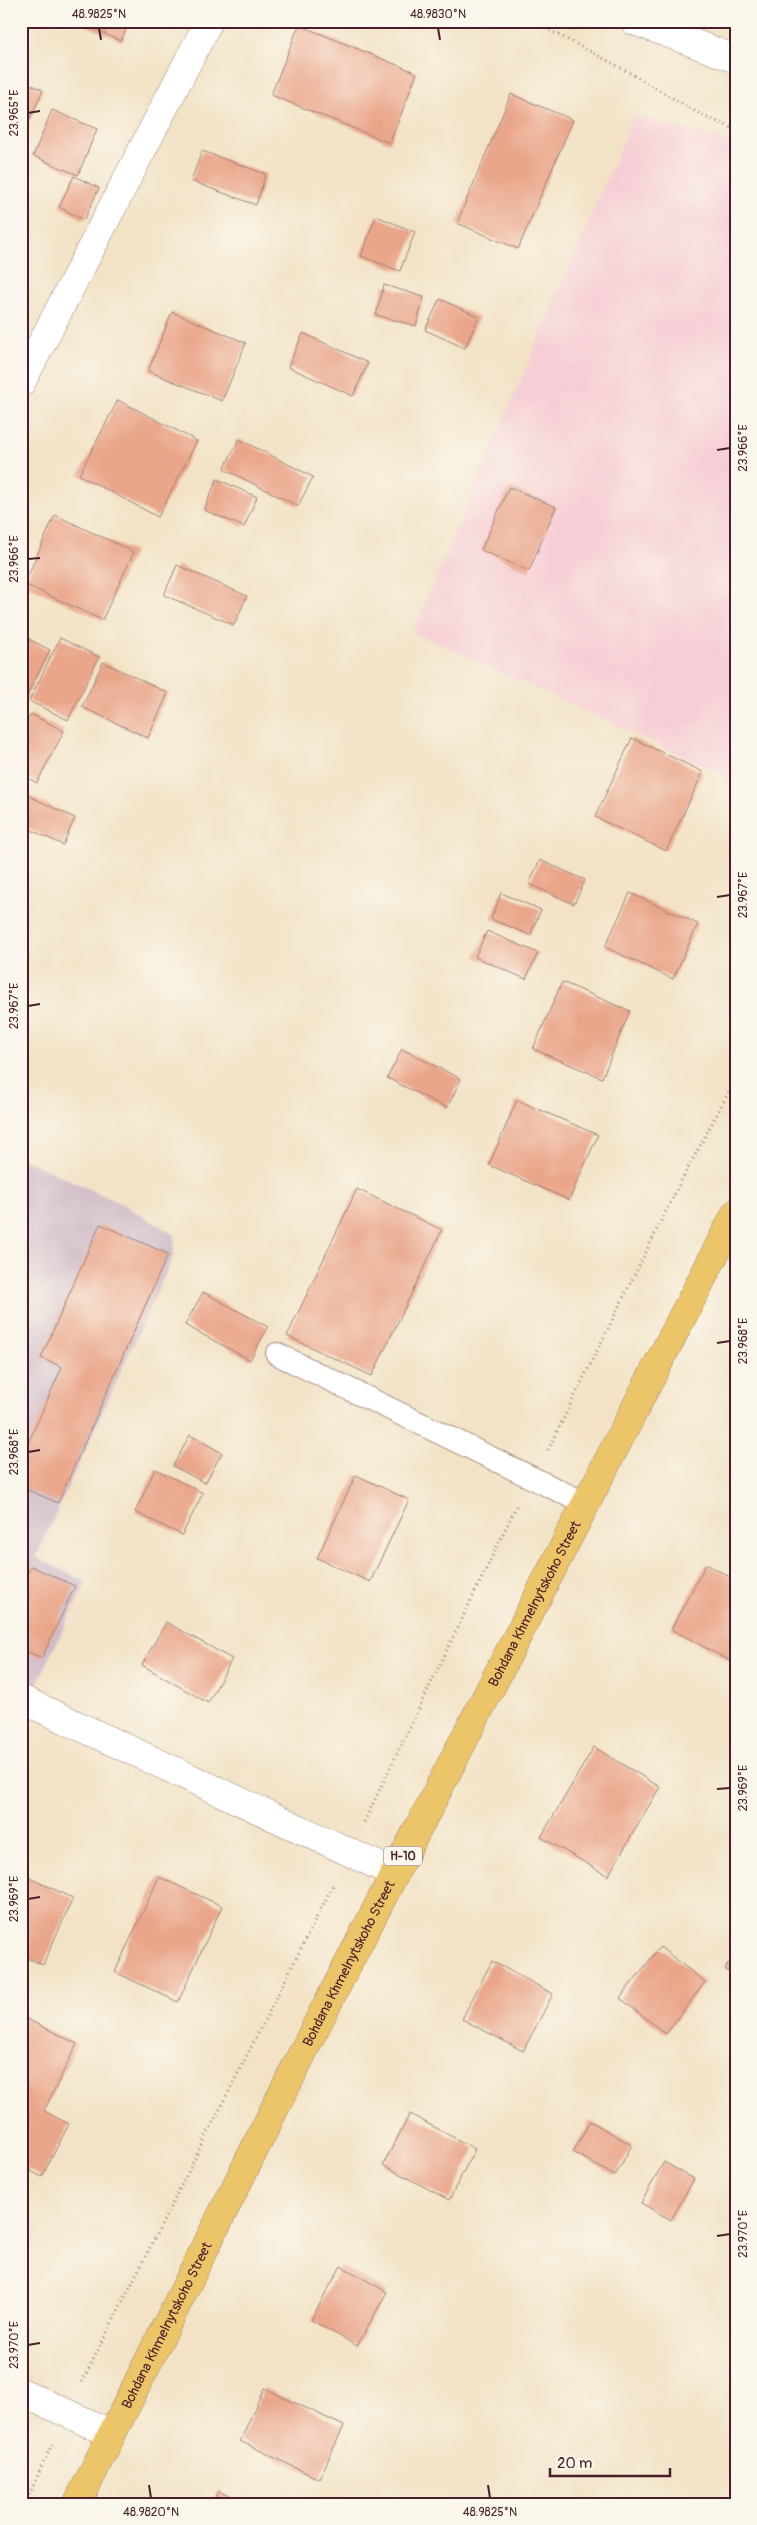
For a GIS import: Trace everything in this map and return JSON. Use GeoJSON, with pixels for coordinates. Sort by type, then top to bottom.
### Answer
{"type":"FeatureCollection","features":[{"type":"Feature","properties":{"kind":"main road","name":"Bohdana Khmelnytskoho Street"},"geometry":{"type":"LineString","coordinates":[[77,2504],[394,1873],[584,1503],[736,1213]]}},
{"type":"Feature","properties":{"kind":"street"},"geometry":{"type":"LineString","coordinates":[[21,384],[209,21]]}},
{"type":"Feature","properties":{"kind":"street"},"geometry":{"type":"LineString","coordinates":[[634,21],[736,59]]}},
{"type":"Feature","properties":{"kind":"street"},"geometry":{"type":"LineString","coordinates":[[21,1699],[394,1873]]}},
{"type":"Feature","properties":{"kind":"street"},"geometry":{"type":"LineString","coordinates":[[21,2392],[112,2434]]}},
{"type":"Feature","properties":{"kind":"lane"},"geometry":{"type":"LineString","coordinates":[[277,1354],[584,1503]]}},
{"type":"Feature","properties":{"kind":"path"},"geometry":{"type":"LineString","coordinates":[[532,21],[616,65],[705,117],[736,129]]}},
{"type":"Feature","properties":{"kind":"path"},"geometry":{"type":"LineString","coordinates":[[24,2504],[66,2413],[349,1852],[530,1477],[552,1443],[676,1191],[736,1078]]}},
{"type":"Feature","properties":{"kind":"shaded area"},"geometry":{"type":"Polygon","coordinates":[[[634,116],[736,143],[736,780],[413,632],[634,116]]]}},
{"type":"Feature","properties":{"kind":"shaded area"},"geometry":{"type":"Polygon","coordinates":[[[21,1158],[122,1204],[175,1235],[173,1257],[36,1557],[86,1582],[21,1717],[21,1158]]]}},
{"type":"Feature","properties":{"kind":"building"},"geometry":{"type":"Polygon","coordinates":[[[76,21],[130,21],[121,41],[76,21]]]}},
{"type":"Feature","properties":{"kind":"building"},"geometry":{"type":"Polygon","coordinates":[[[299,25],[417,73],[390,143],[271,95],[299,25]]]}},
{"type":"Feature","properties":{"kind":"building"},"geometry":{"type":"Polygon","coordinates":[[[21,80],[43,90],[21,139],[21,80]]]}},
{"type":"Feature","properties":{"kind":"building"},"geometry":{"type":"Polygon","coordinates":[[[511,94],[573,120],[518,249],[457,223],[511,94]]]}},
{"type":"Feature","properties":{"kind":"building"},"geometry":{"type":"Polygon","coordinates":[[[52,110],[97,129],[78,175],[33,156],[52,110]]]}},
{"type":"Feature","properties":{"kind":"building"},"geometry":{"type":"Polygon","coordinates":[[[202,151],[266,174],[256,205],[191,181],[202,151]]]}},
{"type":"Feature","properties":{"kind":"building"},"geometry":{"type":"Polygon","coordinates":[[[74,176],[99,188],[84,220],[59,207],[74,176]]]}},
{"type":"Feature","properties":{"kind":"building"},"geometry":{"type":"Polygon","coordinates":[[[376,216],[415,232],[400,271],[361,256],[376,216]]]}},
{"type":"Feature","properties":{"kind":"building"},"geometry":{"type":"Polygon","coordinates":[[[384,285],[424,297],[416,326],[376,315],[384,285]]]}},
{"type":"Feature","properties":{"kind":"building"},"geometry":{"type":"Polygon","coordinates":[[[440,299],[479,317],[465,348],[425,330],[440,299]]]}},
{"type":"Feature","properties":{"kind":"building"},"geometry":{"type":"Polygon","coordinates":[[[172,312],[246,343],[222,401],[148,371],[172,312]]]}},
{"type":"Feature","properties":{"kind":"building"},"geometry":{"type":"Polygon","coordinates":[[[303,333],[368,363],[353,396],[288,367],[303,333]]]}},
{"type":"Feature","properties":{"kind":"building"},"geometry":{"type":"Polygon","coordinates":[[[118,400],[197,441],[158,517],[79,475],[118,400]]]}},
{"type":"Feature","properties":{"kind":"building"},"geometry":{"type":"Polygon","coordinates":[[[239,439],[313,477],[298,506],[224,469],[239,439]]]}},
{"type":"Feature","properties":{"kind":"building"},"geometry":{"type":"Polygon","coordinates":[[[217,479],[257,497],[244,527],[204,510],[217,479]]]}},
{"type":"Feature","properties":{"kind":"building"},"geometry":{"type":"Polygon","coordinates":[[[509,487],[556,507],[529,571],[481,550],[509,487]]]}},
{"type":"Feature","properties":{"kind":"building"},"geometry":{"type":"Polygon","coordinates":[[[55,515],[134,552],[102,620],[24,584],[55,515]]]}},
{"type":"Feature","properties":{"kind":"building"},"geometry":{"type":"Polygon","coordinates":[[[177,565],[247,596],[234,625],[164,595],[177,565]]]}},
{"type":"Feature","properties":{"kind":"building"},"geometry":{"type":"Polygon","coordinates":[[[21,635],[50,650],[21,707],[21,635]]]}},
{"type":"Feature","properties":{"kind":"building"},"geometry":{"type":"Polygon","coordinates":[[[60,638],[99,657],[68,720],[29,701],[60,638]]]}},
{"type":"Feature","properties":{"kind":"building"},"geometry":{"type":"Polygon","coordinates":[[[103,662],[168,693],[148,738],[82,707],[103,662]]]}},
{"type":"Feature","properties":{"kind":"building"},"geometry":{"type":"Polygon","coordinates":[[[31,714],[64,731],[37,783],[21,774],[21,732],[31,714]]]}},
{"type":"Feature","properties":{"kind":"building"},"geometry":{"type":"Polygon","coordinates":[[[632,738],[703,772],[666,851],[595,817],[632,738]]]}},
{"type":"Feature","properties":{"kind":"building"},"geometry":{"type":"Polygon","coordinates":[[[21,792],[75,818],[63,845],[21,825],[21,792]]]}},
{"type":"Feature","properties":{"kind":"building"},"geometry":{"type":"Polygon","coordinates":[[[540,860],[585,880],[574,904],[529,884],[540,860]]]}},
{"type":"Feature","properties":{"kind":"building"},"geometry":{"type":"Polygon","coordinates":[[[501,893],[541,910],[530,935],[491,919],[501,893]]]}},
{"type":"Feature","properties":{"kind":"building"},"geometry":{"type":"Polygon","coordinates":[[[630,893],[698,924],[673,979],[605,947],[630,893]]]}},
{"type":"Feature","properties":{"kind":"building"},"geometry":{"type":"Polygon","coordinates":[[[487,931],[538,953],[526,979],[475,957],[487,931]]]}},
{"type":"Feature","properties":{"kind":"building"},"geometry":{"type":"Polygon","coordinates":[[[21,949],[28,953],[21,967],[21,949]]]}},
{"type":"Feature","properties":{"kind":"building"},"geometry":{"type":"Polygon","coordinates":[[[562,982],[630,1011],[602,1078],[533,1049],[562,982]]]}},
{"type":"Feature","properties":{"kind":"building"},"geometry":{"type":"Polygon","coordinates":[[[402,1049],[461,1079],[447,1108],[387,1078],[402,1049]]]}},
{"type":"Feature","properties":{"kind":"building"},"geometry":{"type":"Polygon","coordinates":[[[517,1100],[598,1135],[569,1200],[489,1165],[517,1100]]]}},
{"type":"Feature","properties":{"kind":"building"},"geometry":{"type":"Polygon","coordinates":[[[357,1189],[442,1230],[372,1376],[287,1336],[357,1189]]]}},
{"type":"Feature","properties":{"kind":"building"},"geometry":{"type":"Polygon","coordinates":[[[100,1224],[168,1254],[58,1503],[21,1487],[21,1459],[62,1367],[41,1358],[100,1224]]]}},
{"type":"Feature","properties":{"kind":"building"},"geometry":{"type":"Polygon","coordinates":[[[203,1292],[268,1327],[250,1360],[185,1325],[203,1292]]]}},
{"type":"Feature","properties":{"kind":"building"},"geometry":{"type":"Polygon","coordinates":[[[190,1435],[222,1453],[205,1483],[173,1466],[190,1435]]]}},
{"type":"Feature","properties":{"kind":"building"},"geometry":{"type":"Polygon","coordinates":[[[155,1469],[203,1493],[182,1535],[135,1512],[155,1469]]]}},
{"type":"Feature","properties":{"kind":"building"},"geometry":{"type":"Polygon","coordinates":[[[356,1475],[409,1500],[370,1582],[317,1558],[356,1475]]]}},
{"type":"Feature","properties":{"kind":"building"},"geometry":{"type":"Polygon","coordinates":[[[706,1564],[736,1580],[736,1664],[671,1629],[706,1564]]]}},
{"type":"Feature","properties":{"kind":"building"},"geometry":{"type":"Polygon","coordinates":[[[31,1566],[75,1586],[42,1658],[21,1649],[21,1587],[31,1566]]]}},
{"type":"Feature","properties":{"kind":"building"},"geometry":{"type":"Polygon","coordinates":[[[166,1622],[232,1659],[208,1703],[142,1665],[166,1622]]]}},
{"type":"Feature","properties":{"kind":"building"},"geometry":{"type":"Polygon","coordinates":[[[594,1747],[660,1787],[608,1876],[541,1837],[594,1747]]]}},
{"type":"Feature","properties":{"kind":"building"},"geometry":{"type":"Polygon","coordinates":[[[21,1874],[73,1898],[43,1965],[21,1955],[21,1874]]]}},
{"type":"Feature","properties":{"kind":"building"},"geometry":{"type":"Polygon","coordinates":[[[159,1877],[222,1906],[178,2002],[115,1972],[159,1877]]]}},
{"type":"Feature","properties":{"kind":"building"},"geometry":{"type":"Polygon","coordinates":[[[660,1947],[705,1982],[666,2034],[620,1998],[660,1947]]]}},
{"type":"Feature","properties":{"kind":"building"},"geometry":{"type":"Polygon","coordinates":[[[736,1952],[736,1975],[725,1969],[736,1952]]]}},
{"type":"Feature","properties":{"kind":"building"},"geometry":{"type":"Polygon","coordinates":[[[492,1961],[553,1994],[523,2051],[462,2019],[492,1961]]]}},
{"type":"Feature","properties":{"kind":"building"},"geometry":{"type":"Polygon","coordinates":[[[21,2016],[77,2044],[44,2111],[69,2124],[42,2177],[21,2166],[21,2016]]]}},
{"type":"Feature","properties":{"kind":"building"},"geometry":{"type":"Polygon","coordinates":[[[410,2114],[475,2149],[449,2200],[383,2165],[410,2114]]]}},
{"type":"Feature","properties":{"kind":"building"},"geometry":{"type":"Polygon","coordinates":[[[590,2121],[632,2145],[615,2176],[573,2152],[590,2121]]]}},
{"type":"Feature","properties":{"kind":"building"},"geometry":{"type":"Polygon","coordinates":[[[664,2162],[694,2179],[671,2220],[641,2203],[664,2162]]]}},
{"type":"Feature","properties":{"kind":"building"},"geometry":{"type":"Polygon","coordinates":[[[341,2266],[387,2292],[357,2346],[311,2320],[341,2266]]]}},
{"type":"Feature","properties":{"kind":"building"},"geometry":{"type":"Polygon","coordinates":[[[264,2388],[344,2426],[319,2479],[240,2441],[264,2388]]]}},
{"type":"Feature","properties":{"kind":"building"},"geometry":{"type":"Polygon","coordinates":[[[218,2491],[246,2504],[212,2504],[218,2491]]]}}]}
